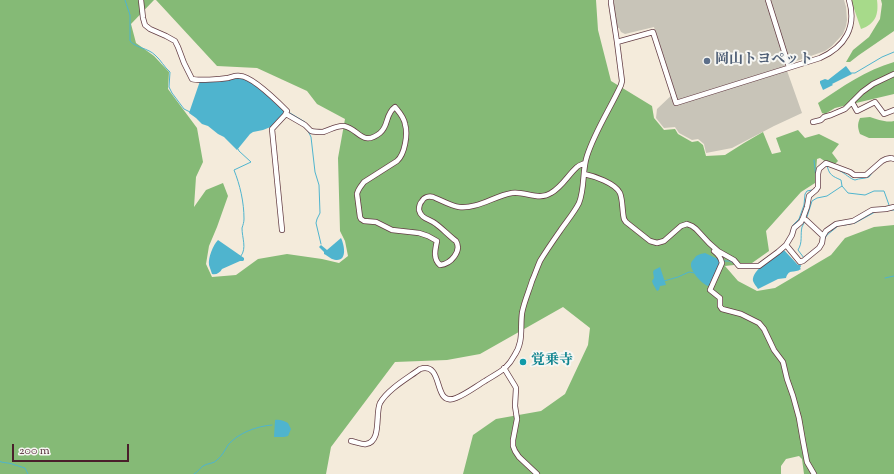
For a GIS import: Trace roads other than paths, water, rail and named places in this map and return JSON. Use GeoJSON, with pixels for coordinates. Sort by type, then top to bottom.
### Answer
{"type":"FeatureCollection","features":[{"type":"Feature","properties":{"kind":"street"},"geometry":{"type":"LineString","coordinates":[[141,0],[145,25],[175,42],[192,79],[220,79],[238,76],[249,78],[279,103],[287,111],[286,114],[305,125],[311,131],[323,132],[340,126],[346,126],[365,138],[369,138],[375,136],[385,128],[387,117],[395,107],[406,125],[406,138],[402,155],[400,159],[361,185],[357,194],[360,217],[364,221],[381,224],[392,230],[419,233],[432,238],[437,241],[435,258],[440,265],[445,265],[452,260],[457,252],[458,244],[436,224],[424,218],[421,214],[419,208],[424,198],[429,196],[458,207],[467,207],[475,206],[512,193],[544,196],[559,187],[578,167],[585,163]]}},
{"type":"Feature","properties":{"kind":"street"},"geometry":{"type":"LineString","coordinates":[[351,441],[366,444],[374,439],[380,404],[391,391],[420,369],[429,369],[432,371],[437,378],[443,397],[450,399],[457,398],[473,389],[504,368],[513,358],[521,341],[522,314],[525,303],[540,262],[578,204],[581,194],[585,163],[596,135],[621,85],[622,81],[618,42],[611,0]]}},
{"type":"Feature","properties":{"kind":"street"},"geometry":{"type":"LineString","coordinates":[[768,0],[789,67]]}},
{"type":"Feature","properties":{"kind":"street"},"geometry":{"type":"LineString","coordinates":[[618,42],[654,32],[676,103],[789,67],[825,55],[835,50],[846,36],[851,24],[851,9],[849,0]]}},
{"type":"Feature","properties":{"kind":"street"},"geometry":{"type":"LineString","coordinates":[[813,122],[845,109],[862,92],[873,84],[894,74]]}},
{"type":"Feature","properties":{"kind":"street"},"geometry":{"type":"LineString","coordinates":[[852,102],[857,111],[874,102],[884,114],[894,110]]}},
{"type":"Feature","properties":{"kind":"street"},"geometry":{"type":"LineString","coordinates":[[282,230],[272,128],[286,114]]}},
{"type":"Feature","properties":{"kind":"street"},"geometry":{"type":"LineString","coordinates":[[709,244],[734,260],[739,266],[758,266],[786,245],[794,228],[801,222],[807,207],[809,196],[818,187],[819,169],[825,163],[838,167],[854,175],[866,175],[882,161],[891,158],[894,160]]}},
{"type":"Feature","properties":{"kind":"street"},"geometry":{"type":"LineString","coordinates":[[584,174],[615,187],[620,194],[624,219],[650,241],[657,243],[664,241],[681,226],[687,224],[696,229],[709,244],[709,246],[718,254],[722,263],[710,290],[720,298],[720,306],[722,309],[741,314],[758,323],[764,330],[782,362],[799,418],[807,462],[814,474]]}},
{"type":"Feature","properties":{"kind":"street"},"geometry":{"type":"LineString","coordinates":[[786,245],[800,262],[803,261],[819,248],[826,231],[839,223],[853,221],[872,210],[892,207]]}},
{"type":"Feature","properties":{"kind":"street"},"geometry":{"type":"LineString","coordinates":[[803,218],[823,236]]}},
{"type":"Feature","properties":{"kind":"street"},"geometry":{"type":"LineString","coordinates":[[504,368],[516,388],[516,419],[513,440],[515,451],[519,457],[537,474]]}},
{"type":"Feature","properties":{"kind":"water"},"geometry":{"type":"Polygon","coordinates":[[[846,66],[852,74],[823,90],[820,81],[825,79],[828,80],[846,66]]]}},
{"type":"Feature","properties":{"kind":"water"},"geometry":{"type":"Polygon","coordinates":[[[243,77],[255,84],[285,112],[273,126],[250,134],[237,150],[224,137],[208,126],[202,124],[189,113],[200,81],[243,77]]]}},
{"type":"Feature","properties":{"kind":"water"},"geometry":{"type":"Polygon","coordinates":[[[341,238],[344,255],[340,260],[330,258],[324,254],[319,247],[321,245],[327,250],[341,238]]]}},
{"type":"Feature","properties":{"kind":"water"},"geometry":{"type":"Polygon","coordinates":[[[218,240],[244,258],[244,260],[222,269],[219,273],[212,274],[209,259],[218,240]]]}},
{"type":"Feature","properties":{"kind":"water"},"geometry":{"type":"Polygon","coordinates":[[[783,249],[798,265],[800,264],[801,269],[790,272],[786,278],[778,279],[758,289],[753,281],[753,277],[756,272],[783,249]]]}},
{"type":"Feature","properties":{"kind":"water"},"geometry":{"type":"Polygon","coordinates":[[[705,253],[720,260],[710,285],[708,286],[697,277],[691,267],[691,262],[696,257],[705,253]]]}},
{"type":"Feature","properties":{"kind":"water"},"geometry":{"type":"Polygon","coordinates":[[[660,267],[666,285],[660,286],[659,290],[657,291],[652,281],[654,278],[653,272],[660,267]]]}},
{"type":"Feature","properties":{"kind":"water"},"geometry":{"type":"Polygon","coordinates":[[[275,420],[288,423],[291,429],[288,436],[274,437],[275,420]]]}},
{"type":"Feature","properties":{"kind":"waterway"},"geometry":{"type":"LineString","coordinates":[[125,0],[130,15],[130,41],[152,53],[170,72],[169,87],[184,109],[190,112]]}},
{"type":"Feature","properties":{"kind":"waterway"},"geometry":{"type":"LineString","coordinates":[[851,73],[855,73],[882,57],[894,52]]}},
{"type":"Feature","properties":{"kind":"waterway"},"geometry":{"type":"LineString","coordinates":[[290,113],[305,122]]}},
{"type":"Feature","properties":{"kind":"waterway"},"geometry":{"type":"LineString","coordinates":[[308,131],[311,137],[315,172],[319,185],[320,213],[316,223],[321,244]]}},
{"type":"Feature","properties":{"kind":"waterway"},"geometry":{"type":"LineString","coordinates":[[238,149],[251,162],[234,170],[241,194],[244,213],[242,228],[244,250],[241,256]]}},
{"type":"Feature","properties":{"kind":"waterway"},"geometry":{"type":"LineString","coordinates":[[814,160],[816,178]]}},
{"type":"Feature","properties":{"kind":"waterway"},"geometry":{"type":"LineString","coordinates":[[827,165],[831,175],[841,180],[842,186]]}},
{"type":"Feature","properties":{"kind":"waterway"},"geometry":{"type":"LineString","coordinates":[[840,171],[855,180],[869,177],[872,173]]}},
{"type":"Feature","properties":{"kind":"waterway"},"geometry":{"type":"LineString","coordinates":[[807,217],[812,201],[817,198],[827,196],[842,186],[848,193],[865,195],[874,191],[884,191],[889,205]]}},
{"type":"Feature","properties":{"kind":"waterway"},"geometry":{"type":"LineString","coordinates":[[791,231],[793,225],[799,219],[804,205],[805,194],[807,191],[812,190]]}},
{"type":"Feature","properties":{"kind":"waterway"},"geometry":{"type":"LineString","coordinates":[[845,225],[855,223],[875,212]]}},
{"type":"Feature","properties":{"kind":"waterway"},"geometry":{"type":"LineString","coordinates":[[804,258],[798,250],[802,227],[805,221]]}},
{"type":"Feature","properties":{"kind":"waterway"},"geometry":{"type":"LineString","coordinates":[[824,240],[827,235],[838,226]]}},
{"type":"Feature","properties":{"kind":"waterway"},"geometry":{"type":"LineString","coordinates":[[723,261],[730,261],[735,264]]}},
{"type":"Feature","properties":{"kind":"waterway"},"geometry":{"type":"LineString","coordinates":[[664,281],[689,272],[695,273]]}},
{"type":"Feature","properties":{"kind":"waterway"},"geometry":{"type":"LineString","coordinates":[[885,278],[894,276]]}},
{"type":"Feature","properties":{"kind":"waterway"},"geometry":{"type":"LineString","coordinates":[[194,474],[205,465],[216,461],[228,445],[237,437],[254,429],[272,425]]}},
{"type":"Feature","properties":{"kind":"waterway"},"geometry":{"type":"LineString","coordinates":[[0,461],[25,468],[28,474]]}},
{"type":"Feature","properties":{"kind":"place","name":"岡山トヨペット"},"geometry":{"type":"Point","coordinates":[707,61]}},
{"type":"Feature","properties":{"kind":"place","name":"覚乗寺"},"geometry":{"type":"Point","coordinates":[523,362]}}]}
